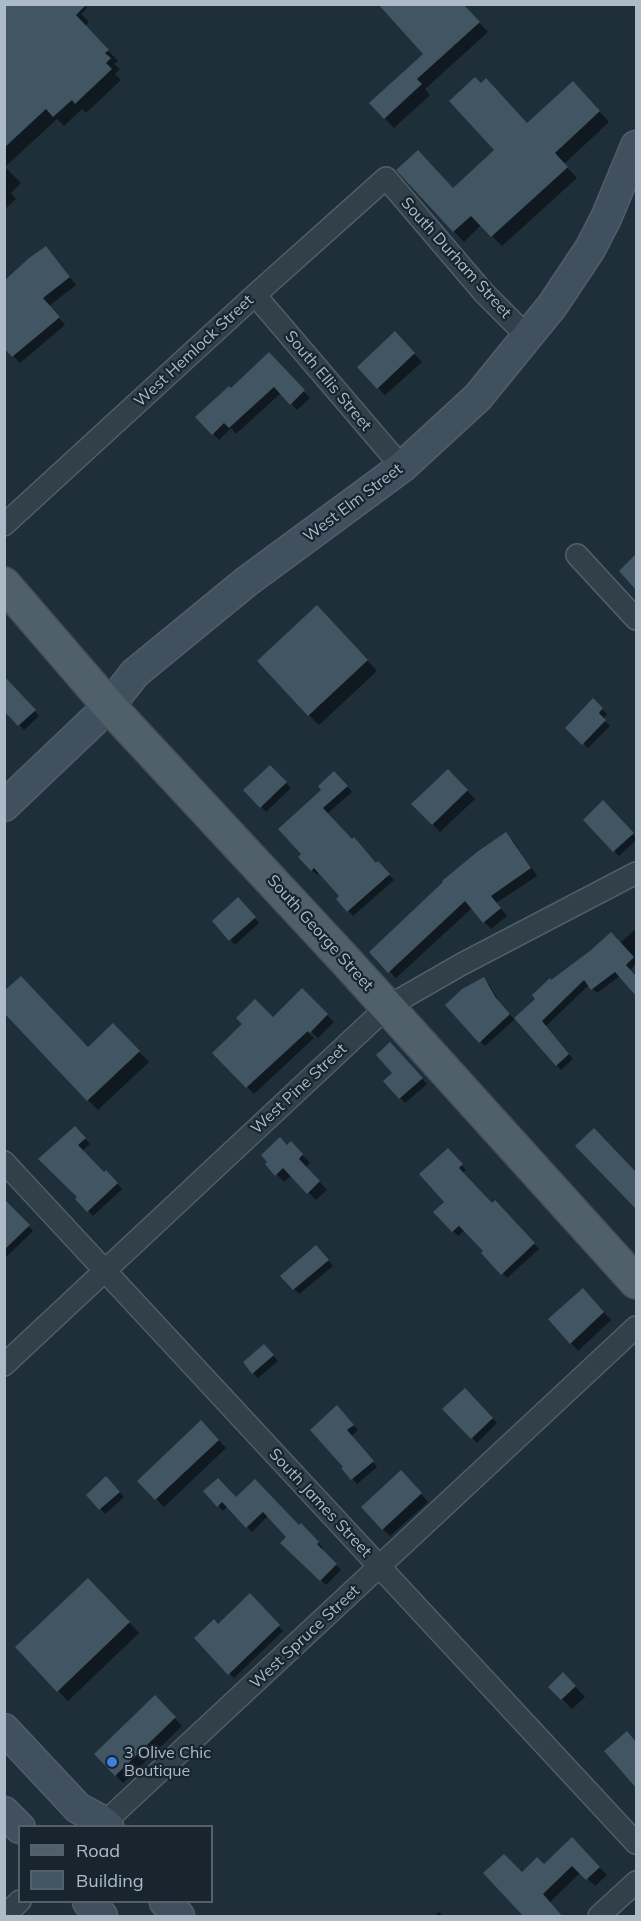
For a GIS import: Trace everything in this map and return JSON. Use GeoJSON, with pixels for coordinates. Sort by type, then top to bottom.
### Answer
{"type":"FeatureCollection","features":[{"type":"Feature","properties":{"kind":"main road","name":"South George Street"},"geometry":{"type":"LineString","coordinates":[[4,584],[109,706],[306,917],[636,1282]]}},
{"type":"Feature","properties":{"kind":"street","name":"West Elm Street"},"geometry":{"type":"LineString","coordinates":[[4,806],[109,706],[143,666],[246,582],[402,467],[478,397],[552,306],[590,249],[611,208],[636,146]]}},
{"type":"Feature","properties":{"kind":"street","name":"South Durham Street"},"geometry":{"type":"LineString","coordinates":[[386,178],[493,302],[528,337]]}},
{"type":"Feature","properties":{"kind":"street","name":"West Hemlock Street"},"geometry":{"type":"LineString","coordinates":[[4,525],[386,178]]}},
{"type":"Feature","properties":{"kind":"street","name":"South Ellis Street"},"geometry":{"type":"LineString","coordinates":[[255,295],[402,467]]}},
{"type":"Feature","properties":{"kind":"street"},"geometry":{"type":"LineString","coordinates":[[577,555],[636,619]]}},
{"type":"Feature","properties":{"kind":"street","name":"West Pine Street"},"geometry":{"type":"LineString","coordinates":[[4,1365],[387,1007],[462,964],[636,873]]}},
{"type":"Feature","properties":{"kind":"street","name":"South James Street"},"geometry":{"type":"LineString","coordinates":[[4,1161],[636,1843]]}},
{"type":"Feature","properties":{"kind":"street","name":"West Spruce Street"},"geometry":{"type":"LineString","coordinates":[[106,1825],[636,1327]]}},
{"type":"Feature","properties":{"kind":"street"},"geometry":{"type":"LineString","coordinates":[[4,1729],[78,1808],[106,1825]]}},
{"type":"Feature","properties":{"kind":"street"},"geometry":{"type":"LineString","coordinates":[[4,1812],[18,1826]]}},
{"type":"Feature","properties":{"kind":"street"},"geometry":{"type":"LineString","coordinates":[[599,1917],[636,1882]]}},
{"type":"Feature","properties":{"kind":"street"},"geometry":{"type":"LineString","coordinates":[[4,1916],[18,1903]]}},
{"type":"Feature","properties":{"kind":"street"},"geometry":{"type":"LineString","coordinates":[[89,1903],[102,1917]]}},
{"type":"Feature","properties":{"kind":"street"},"geometry":{"type":"LineString","coordinates":[[166,1903],[179,1917]]}},
{"type":"Feature","properties":{"kind":"building"},"geometry":{"type":"Polygon","coordinates":[[[4,4],[87,4],[76,15],[109,50],[105,53],[111,58],[106,63],[112,69],[75,104],[72,100],[53,117],[46,109],[4,148],[4,4]]]}},
{"type":"Feature","properties":{"kind":"building"},"geometry":{"type":"Polygon","coordinates":[[[378,4],[463,4],[480,22],[417,79],[422,84],[384,119],[369,103],[423,54],[378,4]]]}},
{"type":"Feature","properties":{"kind":"building"},"geometry":{"type":"Polygon","coordinates":[[[475,77],[481,83],[486,78],[527,123],[573,81],[600,111],[555,153],[568,167],[491,237],[471,216],[453,232],[396,170],[418,150],[453,188],[494,150],[449,101],[475,77]]]}},
{"type":"Feature","properties":{"kind":"building"},"geometry":{"type":"Polygon","coordinates":[[[46,246],[70,277],[43,298],[60,317],[12,357],[4,348],[4,281],[46,246]]]}},
{"type":"Feature","properties":{"kind":"building"},"geometry":{"type":"Polygon","coordinates":[[[395,331],[415,353],[377,389],[357,367],[395,331]]]}},
{"type":"Feature","properties":{"kind":"building"},"geometry":{"type":"Polygon","coordinates":[[[269,352],[305,390],[290,405],[274,387],[229,428],[224,423],[212,435],[195,417],[229,386],[231,388],[269,352]]]}},
{"type":"Feature","properties":{"kind":"building"},"geometry":{"type":"Polygon","coordinates":[[[636,554],[636,590],[619,571],[636,554]]]}},
{"type":"Feature","properties":{"kind":"building"},"geometry":{"type":"Polygon","coordinates":[[[317,605],[368,660],[308,716],[257,661],[317,605]]]}},
{"type":"Feature","properties":{"kind":"building"},"geometry":{"type":"Polygon","coordinates":[[[4,676],[36,710],[18,726],[4,711],[4,676]]]}},
{"type":"Feature","properties":{"kind":"building"},"geometry":{"type":"Polygon","coordinates":[[[593,698],[603,708],[599,713],[606,720],[582,745],[565,728],[593,698]]]}},
{"type":"Feature","properties":{"kind":"building"},"geometry":{"type":"Polygon","coordinates":[[[270,765],[287,782],[260,808],[243,790],[270,765]]]}},
{"type":"Feature","properties":{"kind":"building"},"geometry":{"type":"Polygon","coordinates":[[[448,769],[468,790],[432,825],[411,804],[448,769]]]}},
{"type":"Feature","properties":{"kind":"building"},"geometry":{"type":"Polygon","coordinates":[[[334,771],[348,786],[323,808],[352,839],[354,837],[376,863],[378,861],[390,874],[347,912],[336,899],[339,896],[314,868],[311,871],[298,857],[301,854],[278,829],[321,790],[318,786],[334,771]]]}},
{"type":"Feature","properties":{"kind":"building"},"geometry":{"type":"Polygon","coordinates":[[[603,800],[634,833],[613,852],[583,820],[603,800]]]}},
{"type":"Feature","properties":{"kind":"building"},"geometry":{"type":"Polygon","coordinates":[[[506,832],[531,868],[491,896],[501,908],[483,923],[465,901],[388,973],[369,952],[442,881],[506,832]]]}},
{"type":"Feature","properties":{"kind":"building"},"geometry":{"type":"Polygon","coordinates":[[[238,897],[256,917],[229,941],[212,921],[238,897]]]}},
{"type":"Feature","properties":{"kind":"building"},"geometry":{"type":"Polygon","coordinates":[[[611,932],[634,957],[626,965],[636,976],[636,996],[615,972],[591,990],[584,980],[542,1021],[569,1054],[556,1066],[514,1018],[535,999],[532,995],[550,978],[551,980],[591,950],[611,932]]]}},
{"type":"Feature","properties":{"kind":"building"},"geometry":{"type":"Polygon","coordinates":[[[21,976],[88,1047],[113,1023],[140,1051],[87,1101],[4,1013],[4,991],[21,976]]]}},
{"type":"Feature","properties":{"kind":"building"},"geometry":{"type":"Polygon","coordinates":[[[484,977],[496,998],[510,1014],[479,1043],[445,1005],[462,989],[484,977]]]}},
{"type":"Feature","properties":{"kind":"building"},"geometry":{"type":"Polygon","coordinates":[[[302,988],[328,1014],[310,1033],[308,1031],[246,1088],[212,1053],[242,1024],[236,1018],[255,999],[273,1017],[302,988]]]}},
{"type":"Feature","properties":{"kind":"building"},"geometry":{"type":"Polygon","coordinates":[[[390,1042],[423,1078],[399,1099],[383,1081],[392,1073],[376,1055],[390,1042]]]}},
{"type":"Feature","properties":{"kind":"building"},"geometry":{"type":"Polygon","coordinates":[[[75,1126],[86,1138],[78,1145],[118,1183],[87,1212],[75,1199],[77,1197],[38,1159],[75,1126]]]}},
{"type":"Feature","properties":{"kind":"building"},"geometry":{"type":"Polygon","coordinates":[[[594,1128],[636,1172],[636,1209],[575,1146],[594,1128]]]}},
{"type":"Feature","properties":{"kind":"building"},"geometry":{"type":"Polygon","coordinates":[[[280,1137],[287,1145],[291,1141],[303,1154],[299,1159],[320,1181],[307,1194],[283,1168],[275,1176],[265,1164],[267,1162],[261,1155],[280,1137]]]}},
{"type":"Feature","properties":{"kind":"building"},"geometry":{"type":"Polygon","coordinates":[[[448,1148],[463,1164],[459,1168],[492,1203],[495,1200],[535,1243],[501,1275],[481,1253],[483,1251],[459,1226],[452,1232],[433,1212],[444,1202],[419,1174],[448,1148]]]}},
{"type":"Feature","properties":{"kind":"building"},"geometry":{"type":"Polygon","coordinates":[[[4,1199],[30,1225],[4,1250],[4,1199]]]}},
{"type":"Feature","properties":{"kind":"building"},"geometry":{"type":"Polygon","coordinates":[[[316,1245],[329,1260],[293,1290],[280,1276],[316,1245]]]}},
{"type":"Feature","properties":{"kind":"building"},"geometry":{"type":"Polygon","coordinates":[[[583,1288],[604,1312],[570,1344],[548,1319],[583,1288]]]}},
{"type":"Feature","properties":{"kind":"building"},"geometry":{"type":"Polygon","coordinates":[[[264,1344],[274,1355],[252,1374],[243,1362],[264,1344]]]}},
{"type":"Feature","properties":{"kind":"building"},"geometry":{"type":"Polygon","coordinates":[[[465,1388],[493,1418],[471,1439],[442,1409],[465,1388]]]}},
{"type":"Feature","properties":{"kind":"building"},"geometry":{"type":"Polygon","coordinates":[[[337,1405],[354,1425],[347,1430],[374,1461],[351,1480],[341,1468],[343,1467],[310,1430],[337,1405]]]}},
{"type":"Feature","properties":{"kind":"building"},"geometry":{"type":"Polygon","coordinates":[[[201,1420],[219,1440],[155,1500],[137,1481],[201,1420]]]}},
{"type":"Feature","properties":{"kind":"building"},"geometry":{"type":"Polygon","coordinates":[[[401,1470],[422,1493],[382,1530],[361,1507],[401,1470]]]}},
{"type":"Feature","properties":{"kind":"building"},"geometry":{"type":"Polygon","coordinates":[[[106,1476],[120,1492],[99,1510],[86,1495],[106,1476]]]}},
{"type":"Feature","properties":{"kind":"building"},"geometry":{"type":"Polygon","coordinates":[[[218,1478],[236,1497],[255,1479],[299,1525],[301,1523],[319,1542],[317,1544],[337,1564],[320,1581],[280,1543],[286,1537],[263,1512],[246,1528],[222,1502],[217,1507],[203,1491],[218,1478]]]}},
{"type":"Feature","properties":{"kind":"building"},"geometry":{"type":"Polygon","coordinates":[[[88,1578],[130,1622],[57,1692],[15,1647],[88,1578]]]}},
{"type":"Feature","properties":{"kind":"building"},"geometry":{"type":"Polygon","coordinates":[[[250,1593],[280,1625],[228,1675],[194,1638],[214,1619],[218,1624],[250,1593]]]}},
{"type":"Feature","properties":{"kind":"building"},"geometry":{"type":"Polygon","coordinates":[[[563,1672],[576,1686],[561,1700],[548,1687],[563,1672]]]}},
{"type":"Feature","properties":{"kind":"building"},"geometry":{"type":"Polygon","coordinates":[[[155,1695],[176,1717],[115,1776],[94,1754],[155,1695]]]}},
{"type":"Feature","properties":{"kind":"building"},"geometry":{"type":"Polygon","coordinates":[[[627,1731],[636,1742],[636,1788],[604,1751],[627,1731]]]}},
{"type":"Feature","properties":{"kind":"building"},"geometry":{"type":"Polygon","coordinates":[[[572,1837],[600,1867],[586,1880],[572,1866],[543,1894],[563,1917],[524,1917],[483,1873],[504,1854],[522,1872],[537,1857],[544,1864],[572,1837]]]}},
{"type":"Feature","properties":{"kind":"place","name":"3 Olive Chic Boutique"},"geometry":{"type":"Point","coordinates":[112,1762]}}]}
